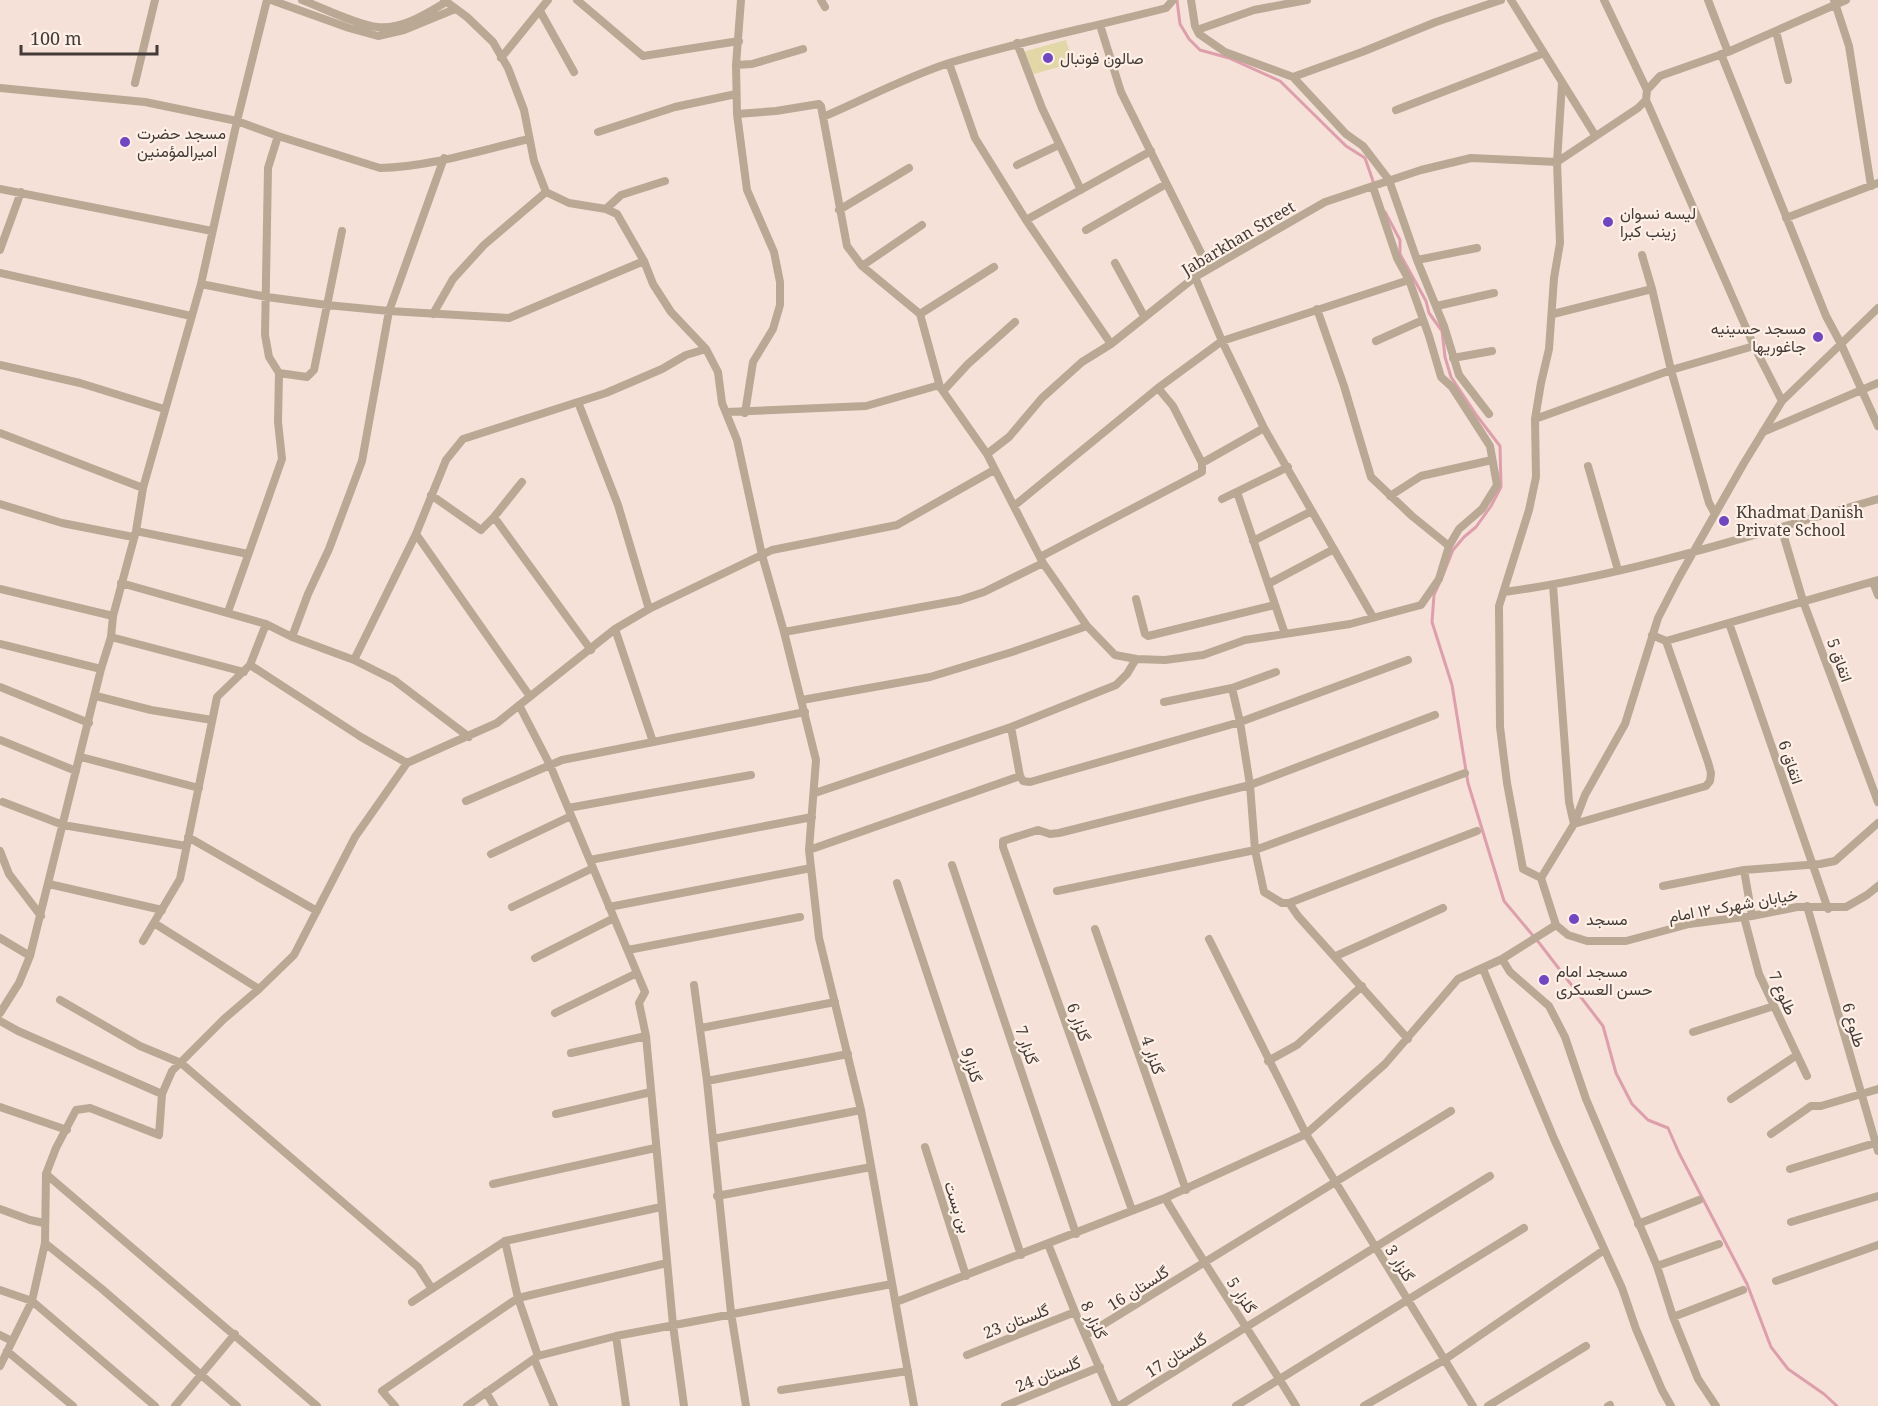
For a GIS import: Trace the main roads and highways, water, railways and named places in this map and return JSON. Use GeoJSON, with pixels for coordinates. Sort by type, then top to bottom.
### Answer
{"type":"FeatureCollection","features":[{"type":"Feature","properties":{"kind":"waterway"},"geometry":{"type":"LineString","coordinates":[[1177,0],[1180,24],[1189,39],[1200,50],[1229,58],[1280,81],[1346,146],[1365,158],[1374,184]]}},
{"type":"Feature","properties":{"kind":"waterway"},"geometry":{"type":"LineString","coordinates":[[1385,212],[1400,240],[1400,254],[1426,301],[1429,313],[1442,331],[1445,357],[1451,377],[1500,446],[1501,487],[1476,527],[1453,550],[1443,575]]}},
{"type":"Feature","properties":{"kind":"waterway"},"geometry":{"type":"LineString","coordinates":[[1439,584],[1434,595],[1432,622],[1452,685],[1468,783],[1504,901],[1603,1026],[1616,1073],[1632,1104],[1648,1120],[1668,1128],[1747,1284],[1771,1347],[1788,1369],[1837,1406]]}},
{"type":"Feature","properties":{"kind":"place","name":"صالون فوتبال"},"geometry":{"type":"Point","coordinates":[1048,58]}},
{"type":"Feature","properties":{"kind":"place","name":"مسجد حضرت امیرالمؤمنین"},"geometry":{"type":"Point","coordinates":[125,142]}},
{"type":"Feature","properties":{"kind":"place","name":"لیسه نسوان زینب کبرا"},"geometry":{"type":"Point","coordinates":[1608,222]}},
{"type":"Feature","properties":{"kind":"place","name":"مسجد حسینیه جاغوریها"},"geometry":{"type":"Point","coordinates":[1818,337]}},
{"type":"Feature","properties":{"kind":"place","name":"Khadmat Danish Private School"},"geometry":{"type":"Point","coordinates":[1724,521]}},
{"type":"Feature","properties":{"kind":"place","name":"مسجد"},"geometry":{"type":"Point","coordinates":[1574,919]}},
{"type":"Feature","properties":{"kind":"place","name":"مسجد امام حسن العسکری"},"geometry":{"type":"Point","coordinates":[1544,980]}}]}
